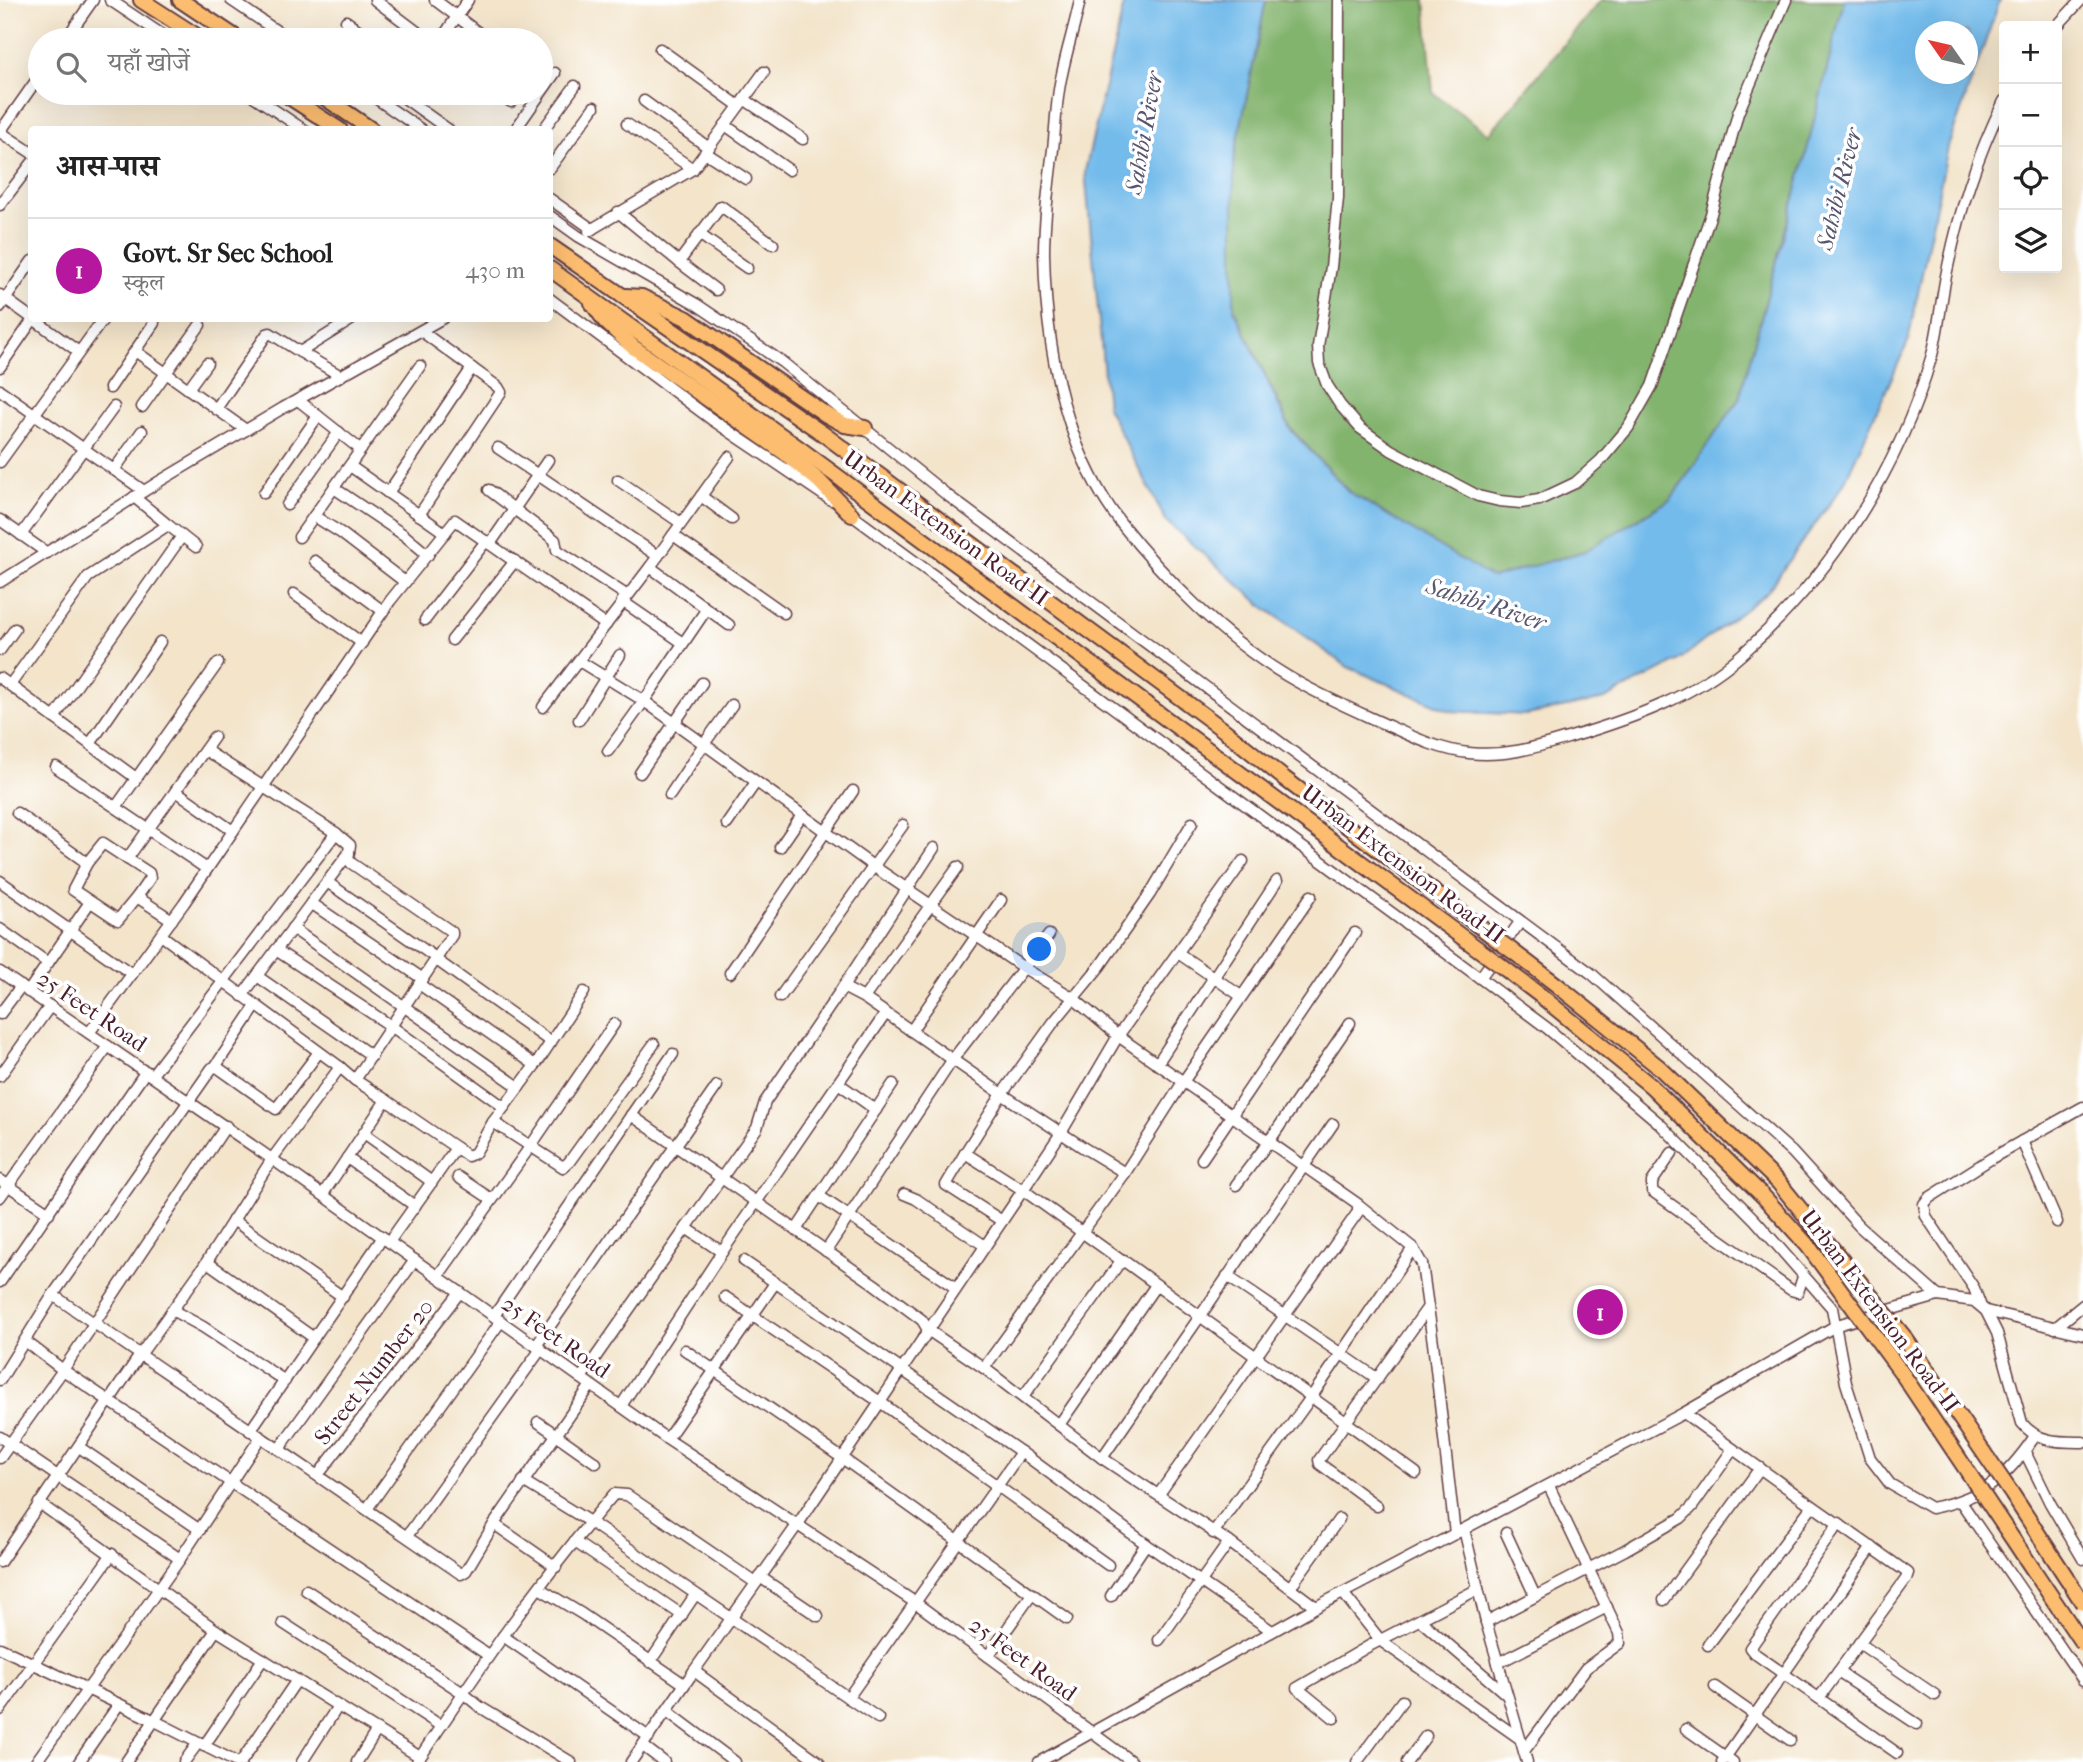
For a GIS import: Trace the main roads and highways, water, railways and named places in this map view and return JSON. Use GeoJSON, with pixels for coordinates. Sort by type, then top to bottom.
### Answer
{"type":"FeatureCollection","features":[{"type":"Feature","properties":{"kind":"highway"},"geometry":{"type":"LineString","coordinates":[[141,0],[184,28]]}},
{"type":"Feature","properties":{"kind":"highway"},"geometry":{"type":"LineString","coordinates":[[180,0],[222,28]]}},
{"type":"Feature","properties":{"kind":"highway"},"geometry":{"type":"LineString","coordinates":[[301,105],[334,126]]}},
{"type":"Feature","properties":{"kind":"highway"},"geometry":{"type":"LineString","coordinates":[[336,105],[366,126]]}},
{"type":"Feature","properties":{"kind":"highway","name":"Urban Extension Road-II"},"geometry":{"type":"LineString","coordinates":[[553,248],[822,433],[1225,731],[1557,985],[1660,1068],[1787,1192],[1905,1338],[2083,1603]]}},
{"type":"Feature","properties":{"kind":"highway","name":"Urban Extension Road-II"},"geometry":{"type":"LineString","coordinates":[[553,271],[837,475],[1500,965],[1651,1087],[1763,1196],[1808,1245],[1901,1372],[2083,1644]]}},
{"type":"Feature","properties":{"kind":"highway"},"geometry":{"type":"LineString","coordinates":[[585,293],[605,321],[633,347],[785,453],[819,481],[852,514]]}},
{"type":"Feature","properties":{"kind":"highway"},"geometry":{"type":"LineString","coordinates":[[625,296],[642,297],[687,318],[825,414],[845,425],[865,428]]}},
{"type":"Feature","properties":{"kind":"water","name":"Sahibi River"},"geometry":{"type":"Polygon","coordinates":[[[1125,0],[1266,0],[1234,159],[1234,309],[1290,429],[1349,492],[1492,578],[1585,551],[1671,499],[1739,399],[1805,158],[1844,0],[2000,0],[1978,62],[1978,21],[1915,21],[1915,84],[1970,84],[1948,147],[1908,342],[1843,485],[1767,592],[1678,661],[1605,699],[1527,715],[1450,711],[1348,667],[1265,608],[1166,521],[1107,407],[1085,171],[1125,0]]]}},
{"type":"Feature","properties":{"kind":"place","name":"Govt. Sr Sec School"},"geometry":{"type":"Point","coordinates":[1600,1312]}}]}
